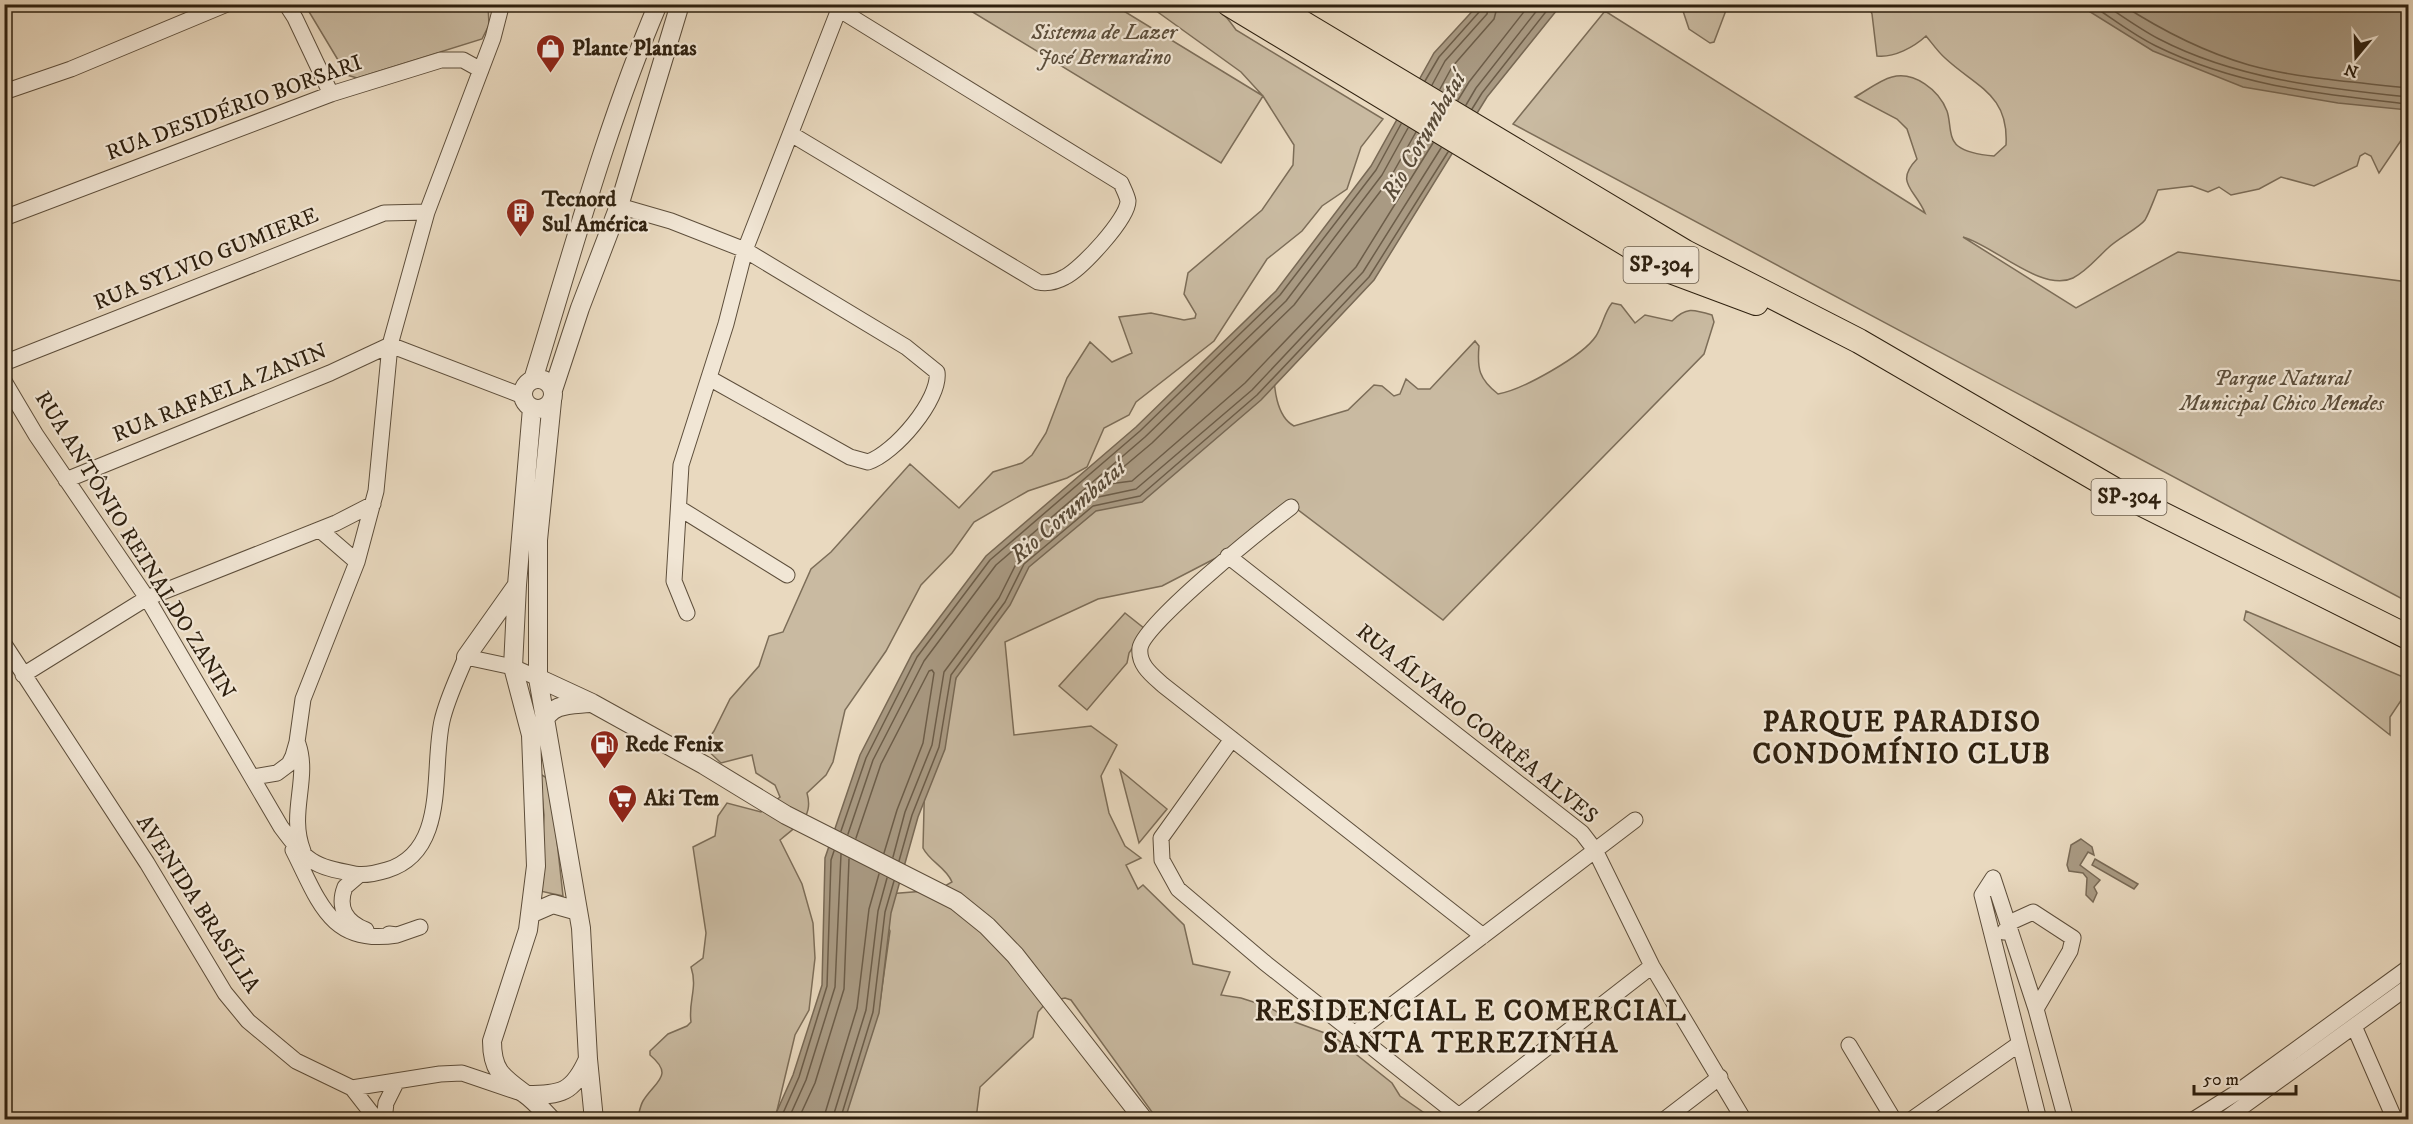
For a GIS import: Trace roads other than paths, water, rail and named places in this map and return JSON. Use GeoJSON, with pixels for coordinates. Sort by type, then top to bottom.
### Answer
{"type":"FeatureCollection","features":[{"type":"Feature","properties":{"kind":"highway","name":"SP-304"},"geometry":{"type":"LineString","coordinates":[[1229,4],[1372,79],[1484,145],[1859,341],[2122,494],[2409,637]]}},
{"type":"Feature","properties":{"kind":"highway","name":"SP-304"},"geometry":{"type":"LineString","coordinates":[[1271,4],[1372,79]]}},
{"type":"Feature","properties":{"kind":"street"},"geometry":{"type":"LineString","coordinates":[[4,92],[71,69],[227,4]]}},
{"type":"Feature","properties":{"kind":"street"},"geometry":{"type":"LineString","coordinates":[[285,4],[295,18],[331,94]]}},
{"type":"Feature","properties":{"kind":"street"},"geometry":{"type":"LineString","coordinates":[[552,1119],[526,1095],[503,1079],[492,1057],[492,1041],[519,963],[530,914],[537,846],[528,713],[513,667],[528,402],[525,386],[533,380],[597,168],[658,4]]}},
{"type":"Feature","properties":{"kind":"street"},"geometry":{"type":"LineString","coordinates":[[594,1119],[588,1059],[581,928],[538,678],[538,540],[552,395],[580,308],[619,206],[680,4]]}},
{"type":"Feature","properties":{"kind":"street"},"geometry":{"type":"LineString","coordinates":[[253,777],[272,775],[284,769],[293,756],[303,699],[357,562],[373,504],[390,345],[427,213],[481,70],[501,7]]}},
{"type":"Feature","properties":{"kind":"street"},"geometry":{"type":"LineString","coordinates":[[687,613],[674,581],[681,465],[709,378],[745,250],[841,7],[1121,183],[1128,201],[1123,214],[1099,247],[1067,277],[1048,284],[1038,282],[791,134]]}},
{"type":"Feature","properties":{"kind":"street","name":"RUA DESIDÉRIO BORSARI"},"geometry":{"type":"LineString","coordinates":[[4,218],[331,94],[441,60],[464,60],[481,70]]}},
{"type":"Feature","properties":{"kind":"street"},"geometry":{"type":"LineString","coordinates":[[619,206],[671,221],[745,250],[906,346],[937,372],[937,388],[890,451],[868,462],[850,457],[709,378]]}},
{"type":"Feature","properties":{"kind":"street","name":"RUA SYLVIO GUMIERE"},"geometry":{"type":"LineString","coordinates":[[4,363],[384,213],[427,213]]}},
{"type":"Feature","properties":{"kind":"street"},"geometry":{"type":"LineString","coordinates":[[390,345],[543,409],[552,395]]}},
{"type":"Feature","properties":{"kind":"street","name":"RUA RAFAELA ZANIN"},"geometry":{"type":"LineString","coordinates":[[66,480],[330,373],[390,345]]}},
{"type":"Feature","properties":{"kind":"street"},"geometry":{"type":"LineString","coordinates":[[533,380],[543,380],[552,395]]}},
{"type":"Feature","properties":{"kind":"street","name":"RUA ANTÔNIO REINALDO ZANIN"},"geometry":{"type":"LineString","coordinates":[[4,381],[66,480],[147,598],[253,777],[330,918],[351,933],[362,937],[397,935],[420,927]]}},
{"type":"Feature","properties":{"kind":"street"},"geometry":{"type":"LineString","coordinates":[[23,675],[147,598],[320,530],[373,504]]}},
{"type":"Feature","properties":{"kind":"street"},"geometry":{"type":"LineString","coordinates":[[1291,507],[1228,556],[1161,620],[1146,636],[1140,649],[1142,660],[1149,673],[1483,936]]}},
{"type":"Feature","properties":{"kind":"street"},"geometry":{"type":"LineString","coordinates":[[679,508],[787,575]]}},
{"type":"Feature","properties":{"kind":"street"},"geometry":{"type":"LineString","coordinates":[[320,530],[357,562]]}},
{"type":"Feature","properties":{"kind":"street","name":"RUA ÁLVARO CORRÊA ALVES"},"geometry":{"type":"LineString","coordinates":[[1228,556],[1582,833],[1595,850],[1652,966],[1744,1119]]}},
{"type":"Feature","properties":{"kind":"street"},"geometry":{"type":"LineString","coordinates":[[297,742],[302,769],[296,817],[306,859],[325,868],[359,874],[382,871],[401,864],[413,854],[426,837],[433,810],[435,761],[442,719],[466,657],[517,585]]}},
{"type":"Feature","properties":{"kind":"street","name":"AVENIDA BRASÍLIA"},"geometry":{"type":"LineString","coordinates":[[4,645],[147,863],[225,993],[248,1022],[296,1061],[352,1088]]}},
{"type":"Feature","properties":{"kind":"street"},"geometry":{"type":"LineString","coordinates":[[466,657],[513,667],[592,703],[704,765],[786,815],[910,875],[956,901],[987,926],[1014,955],[1144,1119]]}},
{"type":"Feature","properties":{"kind":"street"},"geometry":{"type":"LineString","coordinates":[[531,760],[537,736],[546,715],[557,705],[592,703]]}},
{"type":"Feature","properties":{"kind":"street"},"geometry":{"type":"LineString","coordinates":[[1232,739],[1161,838],[1162,860],[1178,889],[1354,1034],[1461,1118],[1652,966]]}},
{"type":"Feature","properties":{"kind":"street"},"geometry":{"type":"LineString","coordinates":[[1354,1034],[1635,819]]}},
{"type":"Feature","properties":{"kind":"street","name":"RUA ANTÔNIO REINALDO ZANIN"},"geometry":{"type":"LineString","coordinates":[[281,827],[306,859]]}},
{"type":"Feature","properties":{"kind":"street","name":"RUA ANTÔNIO REINALDO ZANIN"},"geometry":{"type":"LineString","coordinates":[[359,874],[345,887],[341,900],[345,916],[352,923],[368,931],[397,935]]}},
{"type":"Feature","properties":{"kind":"street"},"geometry":{"type":"LineString","coordinates":[[2038,1119],[1982,895],[1993,878],[2010,924],[2066,1119]]}},
{"type":"Feature","properties":{"kind":"street"},"geometry":{"type":"LineString","coordinates":[[530,914],[553,904],[578,910]]}},
{"type":"Feature","properties":{"kind":"street"},"geometry":{"type":"LineString","coordinates":[[1994,944],[2010,924],[2033,912],[2073,938],[2070,951],[2036,1010]]}},
{"type":"Feature","properties":{"kind":"street"},"geometry":{"type":"LineString","coordinates":[[2193,1119],[2242,1106],[2409,968]]}},
{"type":"Feature","properties":{"kind":"street"},"geometry":{"type":"LineString","coordinates":[[2223,1119],[2409,987]]}},
{"type":"Feature","properties":{"kind":"street"},"geometry":{"type":"LineString","coordinates":[[2354,1026],[2395,1119]]}},
{"type":"Feature","properties":{"kind":"street"},"geometry":{"type":"LineString","coordinates":[[1911,1119],[2019,1044]]}},
{"type":"Feature","properties":{"kind":"street"},"geometry":{"type":"LineString","coordinates":[[1849,1045],[1893,1119]]}},
{"type":"Feature","properties":{"kind":"street"},"geometry":{"type":"LineString","coordinates":[[352,1088],[440,1074],[462,1073],[526,1095],[551,1095],[565,1091],[580,1078],[588,1059]]}},
{"type":"Feature","properties":{"kind":"street"},"geometry":{"type":"LineString","coordinates":[[1664,1119],[1720,1077]]}},
{"type":"Feature","properties":{"kind":"street"},"geometry":{"type":"LineString","coordinates":[[384,1119],[386,1103],[397,1081]]}},
{"type":"Feature","properties":{"kind":"street"},"geometry":{"type":"LineString","coordinates":[[352,1088],[377,1119]]}},
{"type":"Feature","properties":{"kind":"water","name":"Rio Corumbataí"},"geometry":{"type":"Polygon","coordinates":[[[1478,5],[1561,5],[1487,97],[1374,280],[1261,400],[1142,502],[1096,511],[1029,567],[1010,605],[956,678],[945,749],[918,817],[891,913],[879,1013],[845,1119],[773,1120],[793,1075],[822,985],[825,858],[860,755],[912,654],[986,556],[1136,427],[1276,291],[1371,166],[1434,53],[1478,5]]]}},
{"type":"Feature","properties":{"kind":"water"},"geometry":{"type":"Polygon","coordinates":[[[2079,5],[2408,5],[2408,110],[2338,103],[2243,87],[2153,51],[2079,5]]]}},
{"type":"Feature","properties":{"kind":"water"},"geometry":{"type":"Polygon","coordinates":[[[2081,839],[2092,847],[2094,855],[2088,852],[2080,865],[2100,880],[2094,887],[2097,893],[2093,902],[2086,895],[2087,878],[2083,873],[2069,871],[2067,865],[2071,845],[2081,839]]]}},
{"type":"Feature","properties":{"kind":"water"},"geometry":{"type":"Polygon","coordinates":[[[2095,859],[2138,884],[2134,889],[2092,865],[2095,859]]]}},
{"type":"Feature","properties":{"kind":"place","name":"Plante Plantas"},"geometry":{"type":"Point","coordinates":[551,74]}},
{"type":"Feature","properties":{"kind":"place","name":"Tecnord Sul América"},"geometry":{"type":"Point","coordinates":[521,238]}},
{"type":"Feature","properties":{"kind":"place","name":"Rede Fenix"},"geometry":{"type":"Point","coordinates":[604,770]}},
{"type":"Feature","properties":{"kind":"place","name":"Aki Tem"},"geometry":{"type":"Point","coordinates":[623,824]}},
{"type":"Feature","properties":{"kind":"district","name":"PARQUE PARADISO CONDOMÍNIO CLUB"},"geometry":{"type":"Point","coordinates":[1902,738]}},
{"type":"Feature","properties":{"kind":"district","name":"RESIDENCIAL E COMERCIAL SANTA TEREZINHA"},"geometry":{"type":"Point","coordinates":[1471,1027]}},
{"type":"Feature","properties":{"kind":"park label","name":"Sistema de Lazer José Bernardino"},"geometry":{"type":"Point","coordinates":[1104,44]}},
{"type":"Feature","properties":{"kind":"park label","name":"Parque Natural Municipal Chico Mendes"},"geometry":{"type":"Point","coordinates":[2282,390]}}]}
